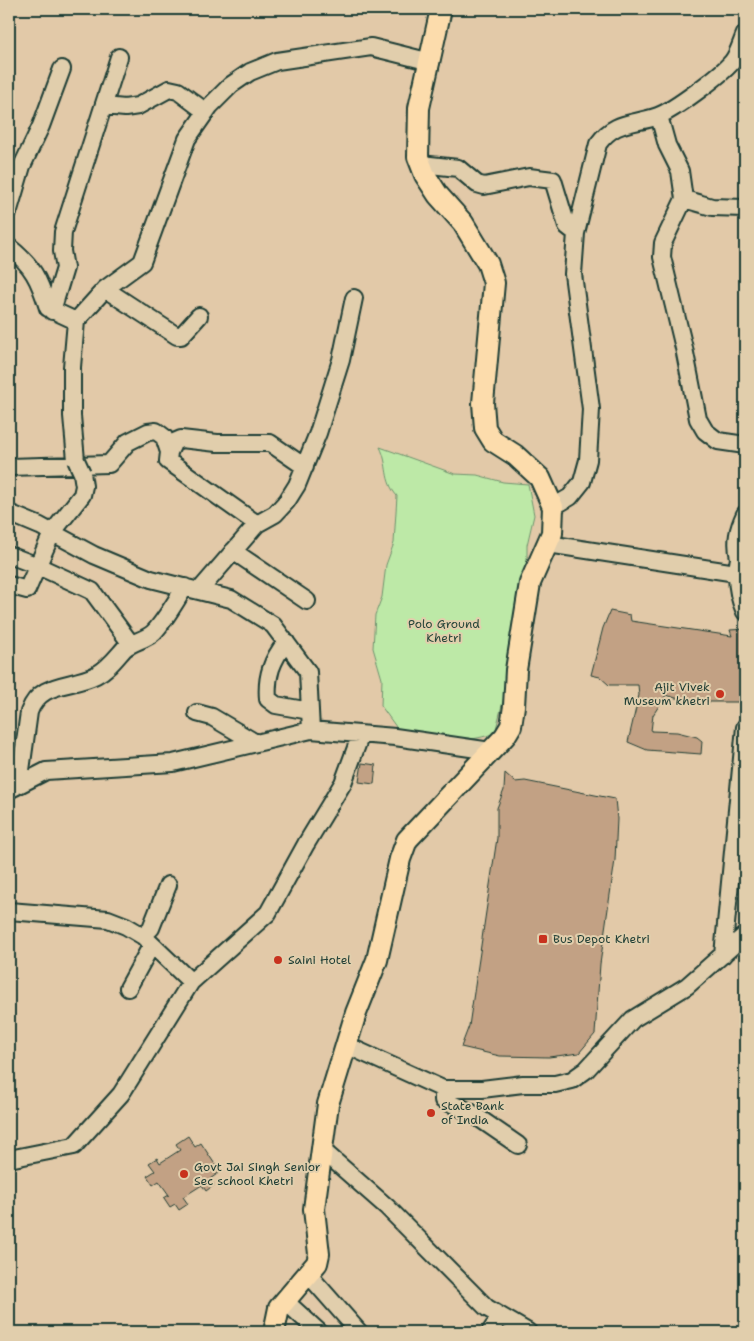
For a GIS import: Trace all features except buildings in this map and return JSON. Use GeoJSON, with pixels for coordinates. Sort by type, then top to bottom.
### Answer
{"type":"FeatureCollection","features":[{"type":"Feature","properties":{"kind":"main road"},"geometry":{"type":"LineString","coordinates":[[274,1332],[279,1308],[317,1263],[319,1254],[314,1209],[328,1104],[346,1045],[377,960],[400,859],[407,840],[491,751],[511,726],[516,670],[530,583],[552,533],[553,507],[540,478],[515,455],[493,441],[485,428],[482,403],[494,283],[488,264],[463,223],[438,195],[418,158],[419,108],[441,9]]}},
{"type":"Feature","properties":{"kind":"street"},"geometry":{"type":"LineString","coordinates":[[553,507],[570,498],[582,482],[586,472],[590,447],[591,409],[574,274],[576,233],[598,144],[606,133],[614,127],[659,116],[704,86],[732,62],[745,34]]}},
{"type":"Feature","properties":{"kind":"street"},"geometry":{"type":"LineString","coordinates":[[9,585],[26,591],[52,533],[82,494],[84,486],[79,466],[72,416],[72,367],[76,321],[105,289],[135,269],[142,262],[187,139],[206,112],[231,85],[264,65],[366,47],[429,61]]}},
{"type":"Feature","properties":{"kind":"street"},"geometry":{"type":"LineString","coordinates":[[52,311],[65,268],[62,251],[63,232],[119,57]]}},
{"type":"Feature","properties":{"kind":"street"},"geometry":{"type":"LineString","coordinates":[[9,210],[22,166],[41,126],[62,69]]}},
{"type":"Feature","properties":{"kind":"street"},"geometry":{"type":"LineString","coordinates":[[104,106],[125,108],[138,106],[169,89],[178,91],[206,112]]}},
{"type":"Feature","properties":{"kind":"street"},"geometry":{"type":"LineString","coordinates":[[659,116],[667,145],[680,171],[684,198],[662,243],[662,257],[684,348],[698,419],[704,430],[718,441],[745,445]]}},
{"type":"Feature","properties":{"kind":"street"},"geometry":{"type":"LineString","coordinates":[[421,164],[458,168],[477,184],[484,186],[529,177],[553,180],[566,226],[576,233]]}},
{"type":"Feature","properties":{"kind":"street"},"geometry":{"type":"LineString","coordinates":[[684,198],[712,207],[745,208]]}},
{"type":"Feature","properties":{"kind":"street"},"geometry":{"type":"LineString","coordinates":[[9,247],[34,271],[48,308],[76,321]]}},
{"type":"Feature","properties":{"kind":"street"},"geometry":{"type":"LineString","coordinates":[[105,289],[177,336],[181,336],[199,316]]}},
{"type":"Feature","properties":{"kind":"street"},"geometry":{"type":"LineString","coordinates":[[14,787],[29,712],[33,701],[41,692],[75,684],[98,674],[131,644],[154,632],[192,589],[233,551],[257,524],[275,514],[287,501],[305,467],[341,360],[354,298]]}},
{"type":"Feature","properties":{"kind":"street"},"geometry":{"type":"LineString","coordinates":[[9,467],[109,464],[128,442],[148,432],[156,431],[164,437],[169,452]]}},
{"type":"Feature","properties":{"kind":"street"},"geometry":{"type":"LineString","coordinates":[[257,524],[170,462],[168,458],[169,452],[174,442],[181,439],[217,443],[270,443],[305,467]]}},
{"type":"Feature","properties":{"kind":"street"},"geometry":{"type":"LineString","coordinates":[[9,513],[94,555],[151,579],[231,598],[273,625],[308,672],[311,730]]}},
{"type":"Feature","properties":{"kind":"street"},"geometry":{"type":"LineString","coordinates":[[745,514],[738,531],[736,544],[740,562],[739,597],[745,612]]}},
{"type":"Feature","properties":{"kind":"street"},"geometry":{"type":"LineString","coordinates":[[548,544],[740,562]]}},
{"type":"Feature","properties":{"kind":"street"},"geometry":{"type":"LineString","coordinates":[[233,551],[307,601]]}},
{"type":"Feature","properties":{"kind":"street"},"geometry":{"type":"LineString","coordinates":[[9,555],[38,566],[96,594],[131,644]]}},
{"type":"Feature","properties":{"kind":"street"},"geometry":{"type":"LineString","coordinates":[[286,642],[271,664],[267,688],[268,699],[276,706],[310,711]]}},
{"type":"Feature","properties":{"kind":"street"},"geometry":{"type":"LineString","coordinates":[[197,713],[212,717],[256,743]]}},
{"type":"Feature","properties":{"kind":"street"},"geometry":{"type":"LineString","coordinates":[[723,955],[743,779],[745,727]]}},
{"type":"Feature","properties":{"kind":"street"},"geometry":{"type":"LineString","coordinates":[[14,787],[46,771],[173,763],[311,730],[361,734],[491,751]]}},
{"type":"Feature","properties":{"kind":"street"},"geometry":{"type":"LineString","coordinates":[[9,1159],[74,1146],[121,1094],[191,982],[268,913],[306,844],[343,783],[361,734]]}},
{"type":"Feature","properties":{"kind":"street"},"geometry":{"type":"LineString","coordinates":[[128,988],[168,885]]}},
{"type":"Feature","properties":{"kind":"street"},"geometry":{"type":"LineString","coordinates":[[9,911],[108,919],[126,926],[147,941],[191,982]]}},
{"type":"Feature","properties":{"kind":"street"},"geometry":{"type":"LineString","coordinates":[[346,1045],[443,1089],[482,1089],[555,1084],[572,1080],[586,1070],[633,1019],[687,986],[745,935]]}},
{"type":"Feature","properties":{"kind":"street"},"geometry":{"type":"LineString","coordinates":[[443,1089],[443,1100],[470,1112],[518,1145]]}},
{"type":"Feature","properties":{"kind":"street"},"geometry":{"type":"LineString","coordinates":[[321,1149],[387,1207],[474,1296],[500,1317],[528,1332]]}},
{"type":"Feature","properties":{"kind":"street"},"geometry":{"type":"LineString","coordinates":[[308,1274],[359,1332]]}},
{"type":"Feature","properties":{"kind":"street"},"geometry":{"type":"LineString","coordinates":[[285,1301],[319,1332]]}},
{"type":"Feature","properties":{"kind":"street"},"geometry":{"type":"LineString","coordinates":[[490,1332],[500,1317]]}},
{"type":"Feature","properties":{"kind":"green space","name":"Polo Ground Khetri"},"geometry":{"type":"Polygon","coordinates":[[[380,447],[455,474],[477,475],[503,482],[528,484],[534,515],[527,545],[527,573],[510,673],[495,733],[470,739],[447,740],[399,731],[381,706],[382,679],[373,648],[375,615],[382,597],[386,565],[394,543],[397,496],[390,484],[380,447]]]}},
{"type":"Feature","properties":{"kind":"place","name":"Ajit Vivek Museum khetri"},"geometry":{"type":"Point","coordinates":[720,694]}},
{"type":"Feature","properties":{"kind":"place","name":"Bus Depot Khetri"},"geometry":{"type":"Point","coordinates":[543,939]}},
{"type":"Feature","properties":{"kind":"place","name":"Saini Hotel"},"geometry":{"type":"Point","coordinates":[278,960]}},
{"type":"Feature","properties":{"kind":"place","name":"State Bank of India"},"geometry":{"type":"Point","coordinates":[431,1113]}},
{"type":"Feature","properties":{"kind":"place","name":"Govt Jai Singh Senior Sec school Khetri"},"geometry":{"type":"Point","coordinates":[184,1174]}}]}
